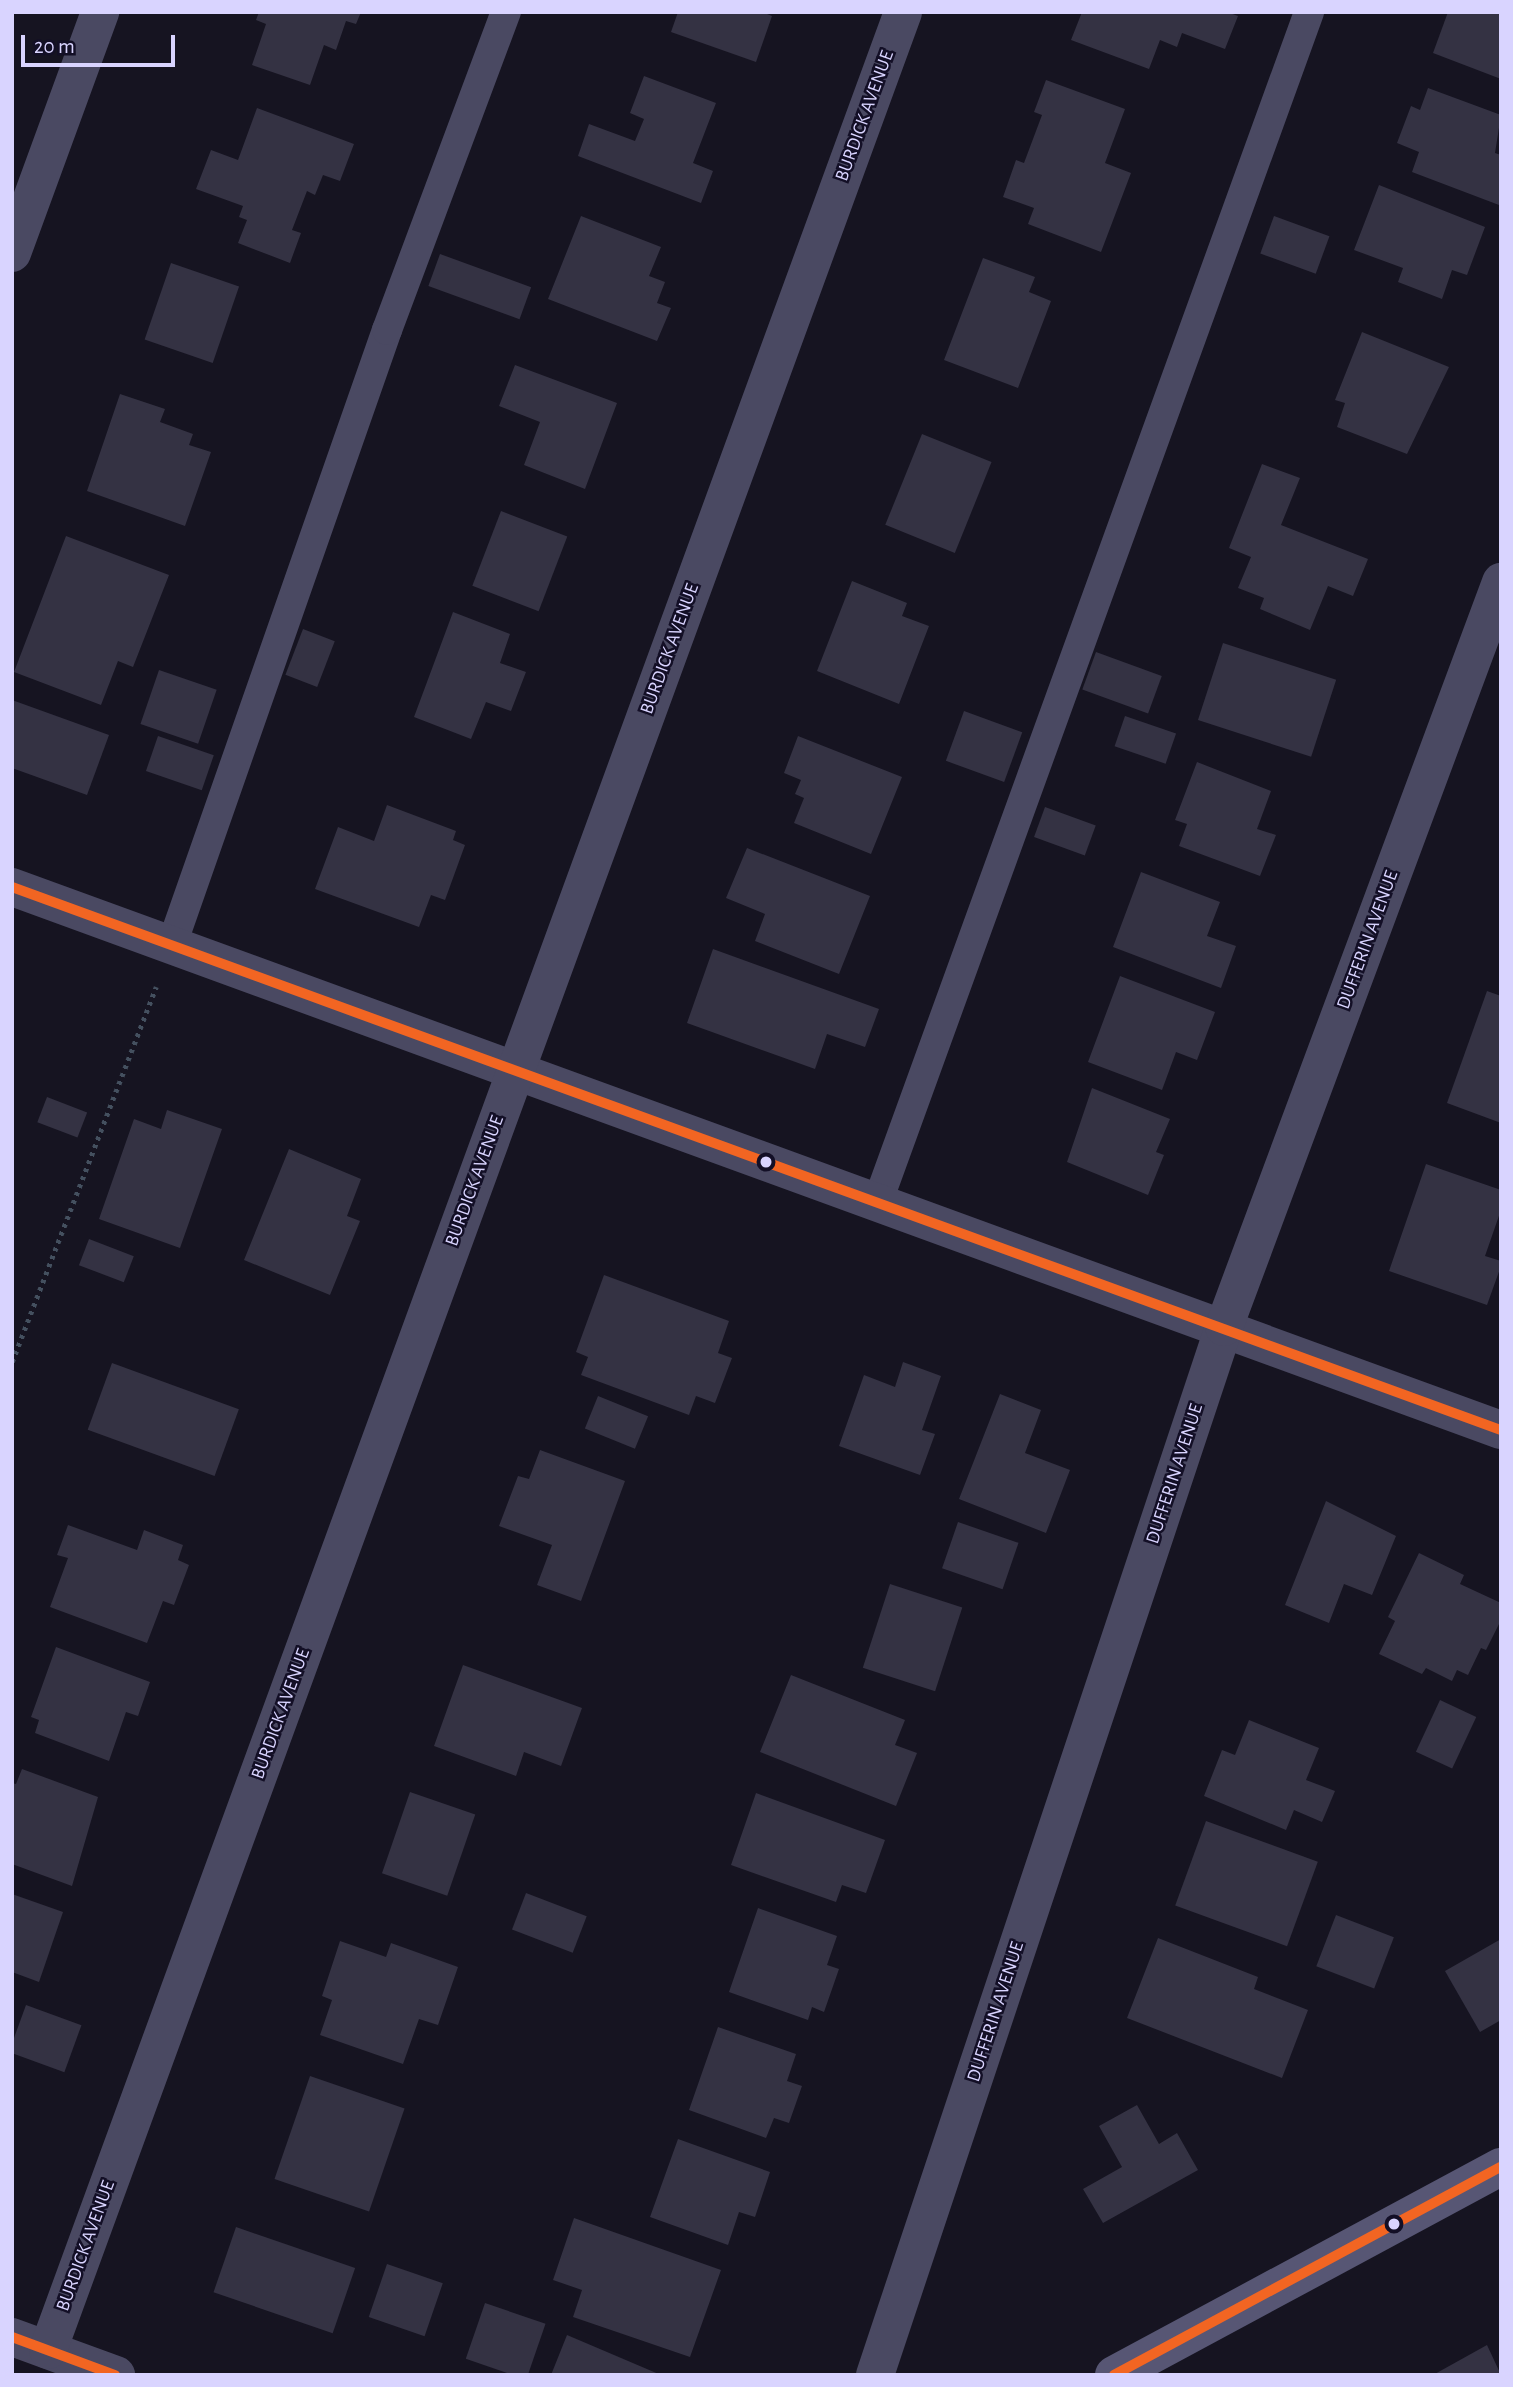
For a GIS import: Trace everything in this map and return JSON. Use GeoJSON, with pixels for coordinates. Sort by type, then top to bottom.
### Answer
{"type":"FeatureCollection","features":[{"type":"Feature","properties":{"kind":"main road"},"geometry":{"type":"LineString","coordinates":[[1114,2375],[1501,2167]]}},
{"type":"Feature","properties":{"kind":"street"},"geometry":{"type":"LineString","coordinates":[[12,253],[100,12]]}},
{"type":"Feature","properties":{"kind":"street","name":"BURDICK AVENUE"},"geometry":{"type":"LineString","coordinates":[[48,2350],[903,12]]}},
{"type":"Feature","properties":{"kind":"street","name":"DUFFERIN AVENUE"},"geometry":{"type":"LineString","coordinates":[[875,2375],[1224,1327],[1501,582]]}},
{"type":"Feature","properties":{"kind":"street"},"geometry":{"type":"LineString","coordinates":[[12,887],[171,947],[878,1200],[1501,1430]]}},
{"type":"Feature","properties":{"kind":"street"},"geometry":{"type":"LineString","coordinates":[[12,2337],[117,2375]]}},
{"type":"Feature","properties":{"kind":"lane"},"geometry":{"type":"LineString","coordinates":[[171,947],[382,343],[506,12]]}},
{"type":"Feature","properties":{"kind":"lane"},"geometry":{"type":"LineString","coordinates":[[878,1200],[1309,12]]}},
{"type":"Feature","properties":{"kind":"path"},"geometry":{"type":"LineString","coordinates":[[12,1362],[171,947]]}},
{"type":"Feature","properties":{"kind":"building"},"geometry":{"type":"Polygon","coordinates":[[[259,12],[361,12],[356,24],[346,21],[336,50],[324,45],[310,85],[252,65],[266,24],[256,20],[259,12]]]}},
{"type":"Feature","properties":{"kind":"building"},"geometry":{"type":"Polygon","coordinates":[[[678,12],[762,12],[772,16],[756,62],[671,32],[678,12]]]}},
{"type":"Feature","properties":{"kind":"building"},"geometry":{"type":"Polygon","coordinates":[[[1082,12],[1227,12],[1238,16],[1225,49],[1182,33],[1177,47],[1160,40],[1149,69],[1071,40],[1082,12]]]}},
{"type":"Feature","properties":{"kind":"building"},"geometry":{"type":"Polygon","coordinates":[[[1448,12],[1501,12],[1501,79],[1433,53],[1448,12]]]}},
{"type":"Feature","properties":{"kind":"building"},"geometry":{"type":"Polygon","coordinates":[[[644,76],[716,103],[693,163],[713,171],[701,203],[578,156],[589,124],[635,141],[644,119],[630,113],[644,76]]]}},
{"type":"Feature","properties":{"kind":"building"},"geometry":{"type":"Polygon","coordinates":[[[1046,80],[1125,109],[1105,163],[1131,173],[1101,252],[1028,224],[1034,208],[1003,197],[1016,160],[1024,163],[1042,115],[1034,112],[1046,80]]]}},
{"type":"Feature","properties":{"kind":"building"},"geometry":{"type":"Polygon","coordinates":[[[1428,88],[1501,115],[1495,153],[1501,155],[1499,205],[1412,172],[1419,152],[1397,143],[1411,106],[1420,110],[1428,88]]]}},
{"type":"Feature","properties":{"kind":"building"},"geometry":{"type":"Polygon","coordinates":[[[257,108],[354,144],[340,181],[323,175],[315,195],[307,191],[292,230],[301,233],[290,263],[238,243],[247,220],[239,217],[243,206],[196,189],[211,150],[238,160],[257,108]]]}},
{"type":"Feature","properties":{"kind":"building"},"geometry":{"type":"Polygon","coordinates":[[[1379,185],[1485,227],[1467,275],[1452,270],[1442,299],[1398,282],[1403,268],[1354,250],[1379,185]]]}},
{"type":"Feature","properties":{"kind":"building"},"geometry":{"type":"Polygon","coordinates":[[[581,216],[661,247],[649,276],[665,282],[657,303],[671,308],[657,341],[548,299],[581,216]]]}},
{"type":"Feature","properties":{"kind":"building"},"geometry":{"type":"Polygon","coordinates":[[[1274,216],[1329,236],[1316,274],[1260,254],[1274,216]]]}},
{"type":"Feature","properties":{"kind":"building"},"geometry":{"type":"Polygon","coordinates":[[[440,254],[531,287],[520,319],[428,286],[440,254]]]}},
{"type":"Feature","properties":{"kind":"building"},"geometry":{"type":"Polygon","coordinates":[[[983,258],[1035,277],[1029,292],[1051,301],[1018,388],[944,360],[983,258]]]}},
{"type":"Feature","properties":{"kind":"building"},"geometry":{"type":"Polygon","coordinates":[[[171,263],[239,286],[213,363],[145,340],[171,263]]]}},
{"type":"Feature","properties":{"kind":"building"},"geometry":{"type":"Polygon","coordinates":[[[1362,332],[1449,367],[1407,454],[1337,427],[1345,403],[1335,400],[1362,332]]]}},
{"type":"Feature","properties":{"kind":"building"},"geometry":{"type":"Polygon","coordinates":[[[515,365],[617,403],[585,489],[524,465],[540,422],[499,406],[515,365]]]}},
{"type":"Feature","properties":{"kind":"building"},"geometry":{"type":"Polygon","coordinates":[[[120,394],[165,409],[160,422],[193,434],[189,445],[211,452],[185,526],[87,491],[120,394]]]}},
{"type":"Feature","properties":{"kind":"building"},"geometry":{"type":"Polygon","coordinates":[[[922,434],[992,462],[955,553],[885,525],[922,434]]]}},
{"type":"Feature","properties":{"kind":"building"},"geometry":{"type":"Polygon","coordinates":[[[1262,464],[1300,478],[1281,525],[1368,559],[1353,596],[1328,586],[1310,630],[1260,609],[1264,598],[1238,588],[1251,557],[1229,548],[1262,464]]]}},
{"type":"Feature","properties":{"kind":"building"},"geometry":{"type":"Polygon","coordinates":[[[501,511],[567,536],[539,611],[472,586],[501,511]]]}},
{"type":"Feature","properties":{"kind":"building"},"geometry":{"type":"Polygon","coordinates":[[[66,536],[169,575],[133,667],[118,661],[101,705],[14,672],[66,536]]]}},
{"type":"Feature","properties":{"kind":"building"},"geometry":{"type":"Polygon","coordinates":[[[852,581],[907,603],[902,616],[929,626],[899,704],[817,671],[852,581]]]}},
{"type":"Feature","properties":{"kind":"building"},"geometry":{"type":"Polygon","coordinates":[[[453,612],[510,634],[500,663],[526,672],[511,711],[486,702],[471,739],[414,717],[453,612]]]}},
{"type":"Feature","properties":{"kind":"building"},"geometry":{"type":"Polygon","coordinates":[[[303,629],[335,641],[317,687],[285,675],[303,629]]]}},
{"type":"Feature","properties":{"kind":"building"},"geometry":{"type":"Polygon","coordinates":[[[1223,643],[1336,680],[1311,757],[1198,720],[1223,643]]]}},
{"type":"Feature","properties":{"kind":"building"},"geometry":{"type":"Polygon","coordinates":[[[1096,652],[1162,676],[1148,714],[1082,690],[1096,652]]]}},
{"type":"Feature","properties":{"kind":"building"},"geometry":{"type":"Polygon","coordinates":[[[159,670],[217,690],[198,744],[140,724],[159,670]]]}},
{"type":"Feature","properties":{"kind":"building"},"geometry":{"type":"Polygon","coordinates":[[[12,700],[109,735],[87,795],[12,768],[12,700]]]}},
{"type":"Feature","properties":{"kind":"building"},"geometry":{"type":"Polygon","coordinates":[[[964,711],[1022,732],[1004,782],[946,761],[964,711]]]}},
{"type":"Feature","properties":{"kind":"building"},"geometry":{"type":"Polygon","coordinates":[[[1125,716],[1176,734],[1166,764],[1115,746],[1125,716]]]}},
{"type":"Feature","properties":{"kind":"building"},"geometry":{"type":"Polygon","coordinates":[[[158,736],[214,755],[202,790],[146,771],[158,736]]]}},
{"type":"Feature","properties":{"kind":"building"},"geometry":{"type":"Polygon","coordinates":[[[798,736],[902,777],[871,854],[794,823],[804,798],[795,794],[801,780],[784,773],[798,736]]]}},
{"type":"Feature","properties":{"kind":"building"},"geometry":{"type":"Polygon","coordinates":[[[1197,762],[1271,791],[1257,829],[1276,835],[1260,876],[1179,846],[1187,824],[1175,820],[1197,762]]]}},
{"type":"Feature","properties":{"kind":"building"},"geometry":{"type":"Polygon","coordinates":[[[387,805],[456,831],[453,840],[465,845],[445,900],[431,895],[419,927],[315,889],[338,827],[374,841],[387,805]]]}},
{"type":"Feature","properties":{"kind":"building"},"geometry":{"type":"Polygon","coordinates":[[[1045,807],[1096,825],[1085,856],[1034,837],[1045,807]]]}},
{"type":"Feature","properties":{"kind":"building"},"geometry":{"type":"Polygon","coordinates":[[[747,848],[870,896],[839,974],[755,941],[765,914],[726,898],[747,848]]]}},
{"type":"Feature","properties":{"kind":"building"},"geometry":{"type":"Polygon","coordinates":[[[1141,872],[1220,902],[1207,936],[1236,946],[1221,988],[1113,947],[1141,872]]]}},
{"type":"Feature","properties":{"kind":"building"},"geometry":{"type":"Polygon","coordinates":[[[713,949],[879,1009],[865,1047],[827,1034],[815,1069],[687,1023],[713,949]]]}},
{"type":"Feature","properties":{"kind":"building"},"geometry":{"type":"Polygon","coordinates":[[[1120,976],[1215,1012],[1197,1060],[1176,1052],[1162,1090],[1088,1062],[1120,976]]]}},
{"type":"Feature","properties":{"kind":"building"},"geometry":{"type":"Polygon","coordinates":[[[1487,991],[1501,996],[1501,1123],[1447,1103],[1487,991]]]}},
{"type":"Feature","properties":{"kind":"building"},"geometry":{"type":"Polygon","coordinates":[[[1092,1088],[1170,1119],[1156,1152],[1164,1155],[1148,1195],[1067,1162],[1092,1088]]]}},
{"type":"Feature","properties":{"kind":"building"},"geometry":{"type":"Polygon","coordinates":[[[47,1097],[87,1112],[77,1138],[37,1122],[47,1097]]]}},
{"type":"Feature","properties":{"kind":"building"},"geometry":{"type":"Polygon","coordinates":[[[167,1110],[222,1129],[180,1248],[99,1219],[134,1119],[161,1129],[167,1110]]]}},
{"type":"Feature","properties":{"kind":"building"},"geometry":{"type":"Polygon","coordinates":[[[289,1149],[361,1179],[347,1216],[360,1221],[330,1295],[244,1260],[289,1149]]]}},
{"type":"Feature","properties":{"kind":"building"},"geometry":{"type":"Polygon","coordinates":[[[1426,1164],[1501,1190],[1501,1210],[1485,1256],[1501,1261],[1501,1266],[1487,1305],[1389,1271],[1426,1164]]]}},
{"type":"Feature","properties":{"kind":"building"},"geometry":{"type":"Polygon","coordinates":[[[89,1239],[134,1256],[124,1282],[79,1265],[89,1239]]]}},
{"type":"Feature","properties":{"kind":"building"},"geometry":{"type":"Polygon","coordinates":[[[604,1275],[729,1321],[718,1353],[732,1358],[715,1403],[696,1396],[689,1415],[581,1375],[588,1357],[576,1352],[604,1275]]]}},
{"type":"Feature","properties":{"kind":"building"},"geometry":{"type":"Polygon","coordinates":[[[903,1362],[941,1376],[922,1430],[935,1434],[920,1475],[839,1446],[864,1375],[895,1387],[903,1362]]]}},
{"type":"Feature","properties":{"kind":"building"},"geometry":{"type":"Polygon","coordinates":[[[112,1363],[239,1409],[215,1476],[88,1430],[112,1363]]]}},
{"type":"Feature","properties":{"kind":"building"},"geometry":{"type":"Polygon","coordinates":[[[1000,1394],[1041,1410],[1025,1453],[1070,1470],[1046,1533],[959,1499],[1000,1394]]]}},
{"type":"Feature","properties":{"kind":"building"},"geometry":{"type":"Polygon","coordinates":[[[598,1396],[648,1416],[635,1449],[585,1428],[598,1396]]]}},
{"type":"Feature","properties":{"kind":"building"},"geometry":{"type":"Polygon","coordinates":[[[540,1450],[625,1481],[581,1601],[537,1585],[552,1545],[499,1526],[518,1476],[529,1479],[540,1450]]]}},
{"type":"Feature","properties":{"kind":"building"},"geometry":{"type":"Polygon","coordinates":[[[1326,1501],[1396,1536],[1372,1595],[1344,1584],[1329,1623],[1285,1605],[1326,1501]]]}},
{"type":"Feature","properties":{"kind":"building"},"geometry":{"type":"Polygon","coordinates":[[[958,1522],[1019,1543],[1003,1589],[942,1568],[958,1522]]]}},
{"type":"Feature","properties":{"kind":"building"},"geometry":{"type":"Polygon","coordinates":[[[68,1525],[137,1550],[144,1530],[183,1545],[178,1560],[189,1565],[174,1605],[163,1601],[147,1643],[50,1607],[68,1558],[57,1555],[68,1525]]]}},
{"type":"Feature","properties":{"kind":"building"},"geometry":{"type":"Polygon","coordinates":[[[1419,1553],[1464,1575],[1460,1584],[1501,1603],[1501,1620],[1486,1650],[1481,1648],[1468,1675],[1457,1670],[1452,1681],[1426,1668],[1422,1674],[1379,1654],[1395,1621],[1388,1617],[1419,1553]]]}},
{"type":"Feature","properties":{"kind":"building"},"geometry":{"type":"Polygon","coordinates":[[[890,1584],[962,1607],[935,1691],[863,1668],[890,1584]]]}},
{"type":"Feature","properties":{"kind":"building"},"geometry":{"type":"Polygon","coordinates":[[[56,1647],[150,1682],[138,1716],[126,1712],[109,1761],[35,1733],[39,1720],[31,1717],[56,1647]]]}},
{"type":"Feature","properties":{"kind":"building"},"geometry":{"type":"Polygon","coordinates":[[[463,1665],[582,1708],[561,1766],[524,1752],[516,1776],[434,1746],[463,1665]]]}},
{"type":"Feature","properties":{"kind":"building"},"geometry":{"type":"Polygon","coordinates":[[[791,1675],[905,1720],[895,1745],[917,1753],[896,1806],[760,1752],[791,1675]]]}},
{"type":"Feature","properties":{"kind":"building"},"geometry":{"type":"Polygon","coordinates":[[[1440,1700],[1476,1717],[1452,1769],[1416,1752],[1440,1700]]]}},
{"type":"Feature","properties":{"kind":"building"},"geometry":{"type":"Polygon","coordinates":[[[1249,1720],[1319,1748],[1306,1780],[1335,1791],[1322,1822],[1294,1810],[1286,1830],[1204,1796],[1222,1750],[1235,1755],[1249,1720]]]}},
{"type":"Feature","properties":{"kind":"building"},"geometry":{"type":"Polygon","coordinates":[[[22,1769],[98,1797],[72,1886],[12,1864],[12,1783],[16,1784],[22,1769]]]}},
{"type":"Feature","properties":{"kind":"building"},"geometry":{"type":"Polygon","coordinates":[[[410,1792],[475,1814],[447,1896],[382,1873],[410,1792]]]}},
{"type":"Feature","properties":{"kind":"building"},"geometry":{"type":"Polygon","coordinates":[[[756,1793],[885,1840],[866,1893],[842,1885],[836,1902],[731,1865],[756,1793]]]}},
{"type":"Feature","properties":{"kind":"building"},"geometry":{"type":"Polygon","coordinates":[[[1206,1821],[1318,1862],[1287,1946],[1175,1906],[1206,1821]]]}},
{"type":"Feature","properties":{"kind":"building"},"geometry":{"type":"Polygon","coordinates":[[[526,1893],[587,1916],[573,1953],[512,1929],[526,1893]]]}},
{"type":"Feature","properties":{"kind":"building"},"geometry":{"type":"Polygon","coordinates":[[[12,1894],[63,1912],[39,1982],[12,1972],[12,1894]]]}},
{"type":"Feature","properties":{"kind":"building"},"geometry":{"type":"Polygon","coordinates":[[[758,1908],[837,1936],[827,1965],[839,1969],[824,2012],[812,2007],[808,2020],[729,1992],[758,1908]]]}},
{"type":"Feature","properties":{"kind":"building"},"geometry":{"type":"Polygon","coordinates":[[[1336,1915],[1394,1937],[1374,1989],[1316,1966],[1336,1915]]]}},
{"type":"Feature","properties":{"kind":"building"},"geometry":{"type":"Polygon","coordinates":[[[1158,1938],[1258,1977],[1254,1989],[1308,2010],[1282,2078],[1127,2018],[1158,1938]]]}},
{"type":"Feature","properties":{"kind":"building"},"geometry":{"type":"Polygon","coordinates":[[[1501,1939],[1501,2020],[1480,2032],[1445,1971],[1501,1939]]]}},
{"type":"Feature","properties":{"kind":"building"},"geometry":{"type":"Polygon","coordinates":[[[340,1941],[386,1957],[391,1943],[458,1967],[438,2025],[419,2019],[403,2064],[320,2035],[332,2000],[322,1996],[340,1941]]]}},
{"type":"Feature","properties":{"kind":"building"},"geometry":{"type":"Polygon","coordinates":[[[26,2005],[81,2025],[64,2072],[12,2053],[12,2043],[26,2005]]]}},
{"type":"Feature","properties":{"kind":"building"},"geometry":{"type":"Polygon","coordinates":[[[718,2027],[796,2054],[787,2081],[802,2086],[789,2123],[774,2118],[766,2138],[689,2110],[718,2027]]]}},
{"type":"Feature","properties":{"kind":"building"},"geometry":{"type":"Polygon","coordinates":[[[310,2076],[405,2109],[369,2212],[275,2179],[310,2076]]]}},
{"type":"Feature","properties":{"kind":"building"},"geometry":{"type":"Polygon","coordinates":[[[1137,2105],[1159,2144],[1177,2133],[1198,2170],[1103,2223],[1083,2189],[1122,2167],[1099,2126],[1137,2105]]]}},
{"type":"Feature","properties":{"kind":"building"},"geometry":{"type":"Polygon","coordinates":[[[678,2139],[770,2172],[755,2217],[739,2212],[728,2245],[650,2217],[678,2139]]]}},
{"type":"Feature","properties":{"kind":"building"},"geometry":{"type":"Polygon","coordinates":[[[574,2218],[721,2270],[690,2357],[573,2317],[582,2290],[553,2280],[574,2218]]]}},
{"type":"Feature","properties":{"kind":"building"},"geometry":{"type":"Polygon","coordinates":[[[236,2227],[355,2268],[333,2333],[214,2292],[236,2227]]]}},
{"type":"Feature","properties":{"kind":"building"},"geometry":{"type":"Polygon","coordinates":[[[387,2264],[443,2283],[425,2336],[369,2317],[387,2264]]]}},
{"type":"Feature","properties":{"kind":"building"},"geometry":{"type":"Polygon","coordinates":[[[485,2303],[546,2324],[528,2375],[513,2375],[466,2359],[485,2303]]]}},
{"type":"Feature","properties":{"kind":"building"},"geometry":{"type":"Polygon","coordinates":[[[567,2335],[661,2375],[551,2375],[567,2335]]]}},
{"type":"Feature","properties":{"kind":"building"},"geometry":{"type":"Polygon","coordinates":[[[1487,2345],[1501,2375],[1433,2375],[1487,2345]]]}},
{"type":"Feature","properties":{"kind":"transit line"},"geometry":{"type":"LineString","coordinates":[[12,887],[1501,1430]]}},
{"type":"Feature","properties":{"kind":"transit line"},"geometry":{"type":"LineString","coordinates":[[1114,2375],[1501,2167]]}},
{"type":"Feature","properties":{"kind":"transit line"},"geometry":{"type":"LineString","coordinates":[[12,2337],[115,2375]]}}]}
